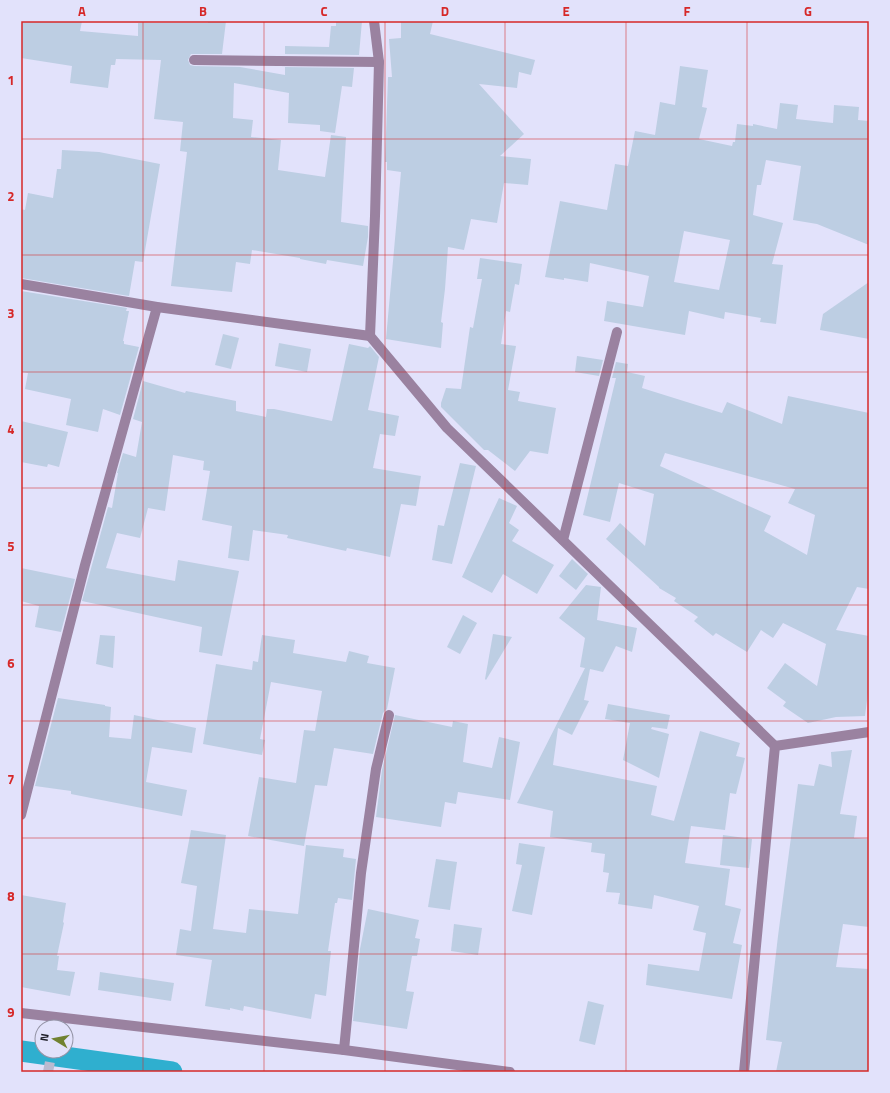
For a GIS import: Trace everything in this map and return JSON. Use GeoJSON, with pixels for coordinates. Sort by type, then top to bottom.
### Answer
{"type":"FeatureCollection","features":[{"type":"Feature","properties":{"kind":"street"},"geometry":{"type":"LineString","coordinates":[[374,21],[379,62],[370,336],[447,428],[775,746]]}},
{"type":"Feature","properties":{"kind":"street"},"geometry":{"type":"LineString","coordinates":[[194,60],[379,62]]}},
{"type":"Feature","properties":{"kind":"street"},"geometry":{"type":"LineString","coordinates":[[21,284],[157,307],[370,336]]}},
{"type":"Feature","properties":{"kind":"street"},"geometry":{"type":"LineString","coordinates":[[21,815],[85,565],[157,307]]}},
{"type":"Feature","properties":{"kind":"street"},"geometry":{"type":"LineString","coordinates":[[563,540],[617,332]]}},
{"type":"Feature","properties":{"kind":"street"},"geometry":{"type":"LineString","coordinates":[[344,1050],[361,873],[376,769],[389,715]]}},
{"type":"Feature","properties":{"kind":"street"},"geometry":{"type":"LineString","coordinates":[[775,746],[869,732]]}},
{"type":"Feature","properties":{"kind":"street"},"geometry":{"type":"LineString","coordinates":[[744,1072],[775,746]]}},
{"type":"Feature","properties":{"kind":"street"},"geometry":{"type":"LineString","coordinates":[[21,1013],[45,1019]]}},
{"type":"Feature","properties":{"kind":"street"},"geometry":{"type":"LineString","coordinates":[[74,1024],[344,1050],[510,1072]]}},
{"type":"Feature","properties":{"kind":"building"},"geometry":{"type":"Polygon","coordinates":[[[21,21],[82,21],[80,31],[138,36],[138,23],[208,23],[208,21],[226,21],[222,54],[191,54],[188,60],[190,65],[240,67],[285,75],[285,67],[354,68],[352,87],[342,86],[335,133],[320,131],[320,125],[288,123],[289,93],[234,83],[233,118],[253,120],[251,137],[281,140],[278,170],[325,177],[331,135],[346,137],[341,222],[368,226],[368,237],[363,266],[327,260],[326,264],[252,250],[250,264],[236,262],[232,292],[171,286],[187,152],[180,151],[183,122],[154,119],[161,60],[116,59],[115,65],[111,65],[108,88],[70,83],[72,66],[21,58],[21,21]]]}},
{"type":"Feature","properties":{"kind":"building"},"geometry":{"type":"Polygon","coordinates":[[[336,21],[362,21],[359,55],[285,54],[285,46],[329,47],[331,26],[336,26],[336,21]]]}},
{"type":"Feature","properties":{"kind":"building"},"geometry":{"type":"Polygon","coordinates":[[[401,21],[433,21],[430,34],[535,60],[531,75],[519,72],[517,88],[479,84],[524,134],[500,156],[531,159],[528,185],[504,183],[497,223],[471,219],[464,250],[448,247],[441,322],[443,323],[441,348],[386,339],[401,172],[387,170],[387,162],[385,162],[388,77],[392,77],[389,39],[401,38],[401,21]]]}},
{"type":"Feature","properties":{"kind":"building"},"geometry":{"type":"Polygon","coordinates":[[[680,66],[708,70],[702,107],[707,108],[699,139],[732,146],[733,142],[735,142],[737,124],[753,126],[753,124],[777,129],[780,103],[798,105],[796,119],[833,123],[834,105],[859,107],[858,120],[869,121],[869,245],[817,224],[793,220],[801,166],[766,160],[761,185],[757,185],[753,215],[783,223],[772,264],[783,265],[776,324],[760,322],[761,318],[725,312],[724,319],[689,311],[685,335],[604,321],[607,301],[643,307],[649,276],[590,263],[588,282],[564,278],[564,280],[545,277],[560,201],[607,210],[615,164],[628,166],[635,131],[655,135],[660,102],[675,105],[680,66]],[[684,231],[674,282],[719,290],[730,240],[684,231]]]}},
{"type":"Feature","properties":{"kind":"building"},"geometry":{"type":"Polygon","coordinates":[[[62,150],[99,152],[160,164],[143,262],[135,261],[129,296],[21,278],[21,209],[25,210],[28,193],[53,198],[57,169],[61,169],[62,150]]]}},
{"type":"Feature","properties":{"kind":"building"},"geometry":{"type":"Polygon","coordinates":[[[480,258],[522,264],[519,285],[515,284],[510,312],[506,311],[501,344],[516,346],[508,390],[520,392],[518,401],[556,408],[548,454],[530,451],[515,471],[488,450],[484,450],[441,407],[446,388],[461,389],[470,327],[473,328],[482,279],[477,279],[480,258]]]}},
{"type":"Feature","properties":{"kind":"building"},"geometry":{"type":"Polygon","coordinates":[[[869,282],[869,339],[820,330],[823,314],[869,282]]]}},
{"type":"Feature","properties":{"kind":"building"},"geometry":{"type":"Polygon","coordinates":[[[21,291],[127,308],[126,311],[129,311],[123,341],[124,344],[139,347],[120,415],[103,409],[98,432],[66,425],[71,399],[25,389],[28,373],[21,372],[21,291]]]}},
{"type":"Feature","properties":{"kind":"building"},"geometry":{"type":"Polygon","coordinates":[[[223,334],[239,338],[231,369],[215,365],[223,334]]]}},
{"type":"Feature","properties":{"kind":"building"},"geometry":{"type":"Polygon","coordinates":[[[279,343],[311,349],[307,372],[275,366],[279,343]]]}},
{"type":"Feature","properties":{"kind":"building"},"geometry":{"type":"Polygon","coordinates":[[[349,344],[368,348],[370,346],[379,357],[368,410],[399,416],[395,436],[380,434],[373,468],[421,476],[416,506],[401,504],[390,557],[347,548],[346,551],[287,538],[288,535],[253,530],[249,561],[228,558],[232,526],[202,520],[210,471],[203,470],[204,461],[173,455],[165,511],[148,508],[140,538],[117,533],[106,568],[175,581],[178,560],[239,571],[222,656],[199,652],[202,627],[82,601],[108,507],[112,508],[117,473],[123,453],[136,457],[142,422],[133,419],[143,381],[185,393],[186,391],[236,401],[236,411],[266,417],[267,409],[274,409],[332,421],[349,344]]]}},
{"type":"Feature","properties":{"kind":"building"},"geometry":{"type":"Polygon","coordinates":[[[577,356],[603,360],[599,376],[575,372],[577,356]]]}},
{"type":"Feature","properties":{"kind":"building"},"geometry":{"type":"Polygon","coordinates":[[[616,362],[628,364],[627,372],[645,376],[642,388],[722,413],[727,402],[782,424],[788,396],[869,413],[869,589],[857,587],[836,630],[869,636],[869,685],[865,716],[836,717],[808,723],[783,706],[786,702],[767,688],[785,663],[817,686],[826,644],[783,623],[773,638],[761,630],[747,652],[716,633],[713,636],[694,621],[698,617],[674,601],[676,598],[659,588],[606,539],[620,523],[645,546],[654,494],[619,483],[610,522],[583,515],[616,378],[612,378],[616,362]],[[665,453],[660,466],[771,516],[764,531],[807,555],[815,515],[788,503],[795,489],[665,453]]]}},
{"type":"Feature","properties":{"kind":"building"},"geometry":{"type":"Polygon","coordinates":[[[21,421],[68,432],[59,467],[48,464],[47,467],[21,462],[21,421]]]}},
{"type":"Feature","properties":{"kind":"building"},"geometry":{"type":"Polygon","coordinates":[[[460,463],[476,466],[452,564],[432,560],[438,525],[444,526],[460,463]]]}},
{"type":"Feature","properties":{"kind":"building"},"geometry":{"type":"Polygon","coordinates":[[[499,498],[517,506],[509,523],[519,530],[512,541],[554,565],[537,594],[503,574],[492,593],[462,577],[499,498]]]}},
{"type":"Feature","properties":{"kind":"building"},"geometry":{"type":"Polygon","coordinates":[[[572,559],[588,574],[576,590],[559,576],[572,559]]]}},
{"type":"Feature","properties":{"kind":"building"},"geometry":{"type":"Polygon","coordinates":[[[21,568],[75,579],[61,632],[35,627],[39,606],[21,601],[21,568]]]}},
{"type":"Feature","properties":{"kind":"building"},"geometry":{"type":"Polygon","coordinates":[[[586,585],[601,587],[597,620],[637,628],[632,652],[616,646],[603,672],[590,669],[584,700],[589,701],[572,735],[558,728],[553,765],[657,786],[651,815],[674,821],[700,731],[740,743],[736,756],[745,758],[736,794],[730,793],[725,830],[691,826],[685,863],[730,869],[725,905],[741,909],[733,943],[742,945],[732,999],[646,985],[648,964],[699,971],[706,933],[693,930],[699,906],[654,895],[652,909],[618,904],[620,893],[606,892],[609,873],[603,872],[605,854],[591,852],[592,843],[550,837],[553,811],[517,803],[585,668],[580,667],[585,638],[559,618],[586,585]]]}},
{"type":"Feature","properties":{"kind":"building"},"geometry":{"type":"Polygon","coordinates":[[[463,615],[477,623],[460,654],[447,647],[463,615]]]}},
{"type":"Feature","properties":{"kind":"building"},"geometry":{"type":"Polygon","coordinates":[[[493,634],[512,637],[486,680],[485,679],[493,634]]]}},
{"type":"Feature","properties":{"kind":"building"},"geometry":{"type":"Polygon","coordinates":[[[100,635],[115,636],[113,668],[96,664],[100,635]]]}},
{"type":"Feature","properties":{"kind":"building"},"geometry":{"type":"Polygon","coordinates":[[[262,635],[295,640],[293,653],[346,662],[349,651],[369,656],[367,663],[395,668],[387,709],[383,713],[373,754],[334,748],[327,786],[315,785],[304,846],[248,836],[259,777],[296,783],[304,730],[315,731],[322,691],[271,682],[260,739],[265,740],[262,755],[203,744],[216,664],[252,670],[253,661],[258,662],[262,635]]]}},
{"type":"Feature","properties":{"kind":"building"},"geometry":{"type":"Polygon","coordinates":[[[58,698],[111,707],[109,737],[131,739],[134,715],[196,728],[192,753],[152,747],[146,782],[187,790],[182,816],[71,794],[71,791],[35,786],[58,698]]]}},
{"type":"Feature","properties":{"kind":"building"},"geometry":{"type":"Polygon","coordinates":[[[608,704],[670,715],[667,729],[652,727],[651,729],[669,734],[659,778],[623,760],[630,723],[605,719],[608,704]]]}},
{"type":"Feature","properties":{"kind":"building"},"geometry":{"type":"Polygon","coordinates":[[[395,715],[452,727],[453,721],[468,724],[463,762],[492,768],[499,737],[520,742],[510,800],[458,792],[456,804],[445,802],[441,827],[376,817],[382,770],[395,715]]]}},
{"type":"Feature","properties":{"kind":"building"},"geometry":{"type":"Polygon","coordinates":[[[852,750],[840,814],[857,816],[854,838],[869,839],[869,927],[843,924],[836,967],[869,969],[869,1072],[776,1072],[782,1042],[766,1040],[798,784],[814,786],[819,764],[832,767],[831,752],[852,750]]]}},
{"type":"Feature","properties":{"kind":"building"},"geometry":{"type":"Polygon","coordinates":[[[191,830],[226,835],[213,929],[246,933],[249,909],[298,914],[306,845],[344,849],[343,857],[356,859],[352,900],[338,898],[337,903],[335,903],[328,951],[331,951],[326,996],[315,994],[311,1019],[244,1006],[243,1011],[230,1008],[230,1010],[205,1006],[212,960],[176,955],[180,929],[191,931],[197,886],[181,883],[191,830]]]}},
{"type":"Feature","properties":{"kind":"building"},"geometry":{"type":"Polygon","coordinates":[[[723,835],[752,839],[749,868],[720,865],[723,835]]]}},
{"type":"Feature","properties":{"kind":"building"},"geometry":{"type":"Polygon","coordinates":[[[519,843],[545,847],[532,915],[512,911],[522,865],[516,864],[519,843]]]}},
{"type":"Feature","properties":{"kind":"building"},"geometry":{"type":"Polygon","coordinates":[[[436,859],[457,862],[450,910],[428,907],[436,859]]]}},
{"type":"Feature","properties":{"kind":"building"},"geometry":{"type":"Polygon","coordinates":[[[21,895],[66,903],[64,923],[57,956],[59,956],[57,970],[75,972],[70,996],[21,987],[21,895]]]}},
{"type":"Feature","properties":{"kind":"building"},"geometry":{"type":"Polygon","coordinates":[[[368,909],[419,920],[415,938],[420,939],[417,956],[412,956],[406,991],[414,992],[407,1029],[353,1021],[360,949],[368,909]]]}},
{"type":"Feature","properties":{"kind":"building"},"geometry":{"type":"Polygon","coordinates":[[[454,924],[482,928],[478,955],[451,951],[454,924]]]}},
{"type":"Feature","properties":{"kind":"building"},"geometry":{"type":"Polygon","coordinates":[[[100,972],[174,983],[171,1001],[98,990],[100,972]]]}},
{"type":"Feature","properties":{"kind":"building"},"geometry":{"type":"Polygon","coordinates":[[[588,1001],[604,1005],[595,1045],[579,1041],[588,1001]]]}},
{"type":"Feature","properties":{"kind":"waterway"},"geometry":{"type":"LineString","coordinates":[[21,1051],[172,1072]]}},
{"type":"Feature","properties":{"kind":"tunnel"},"geometry":{"type":"LineString","coordinates":[[48,1072],[50,1059]]}}]}
